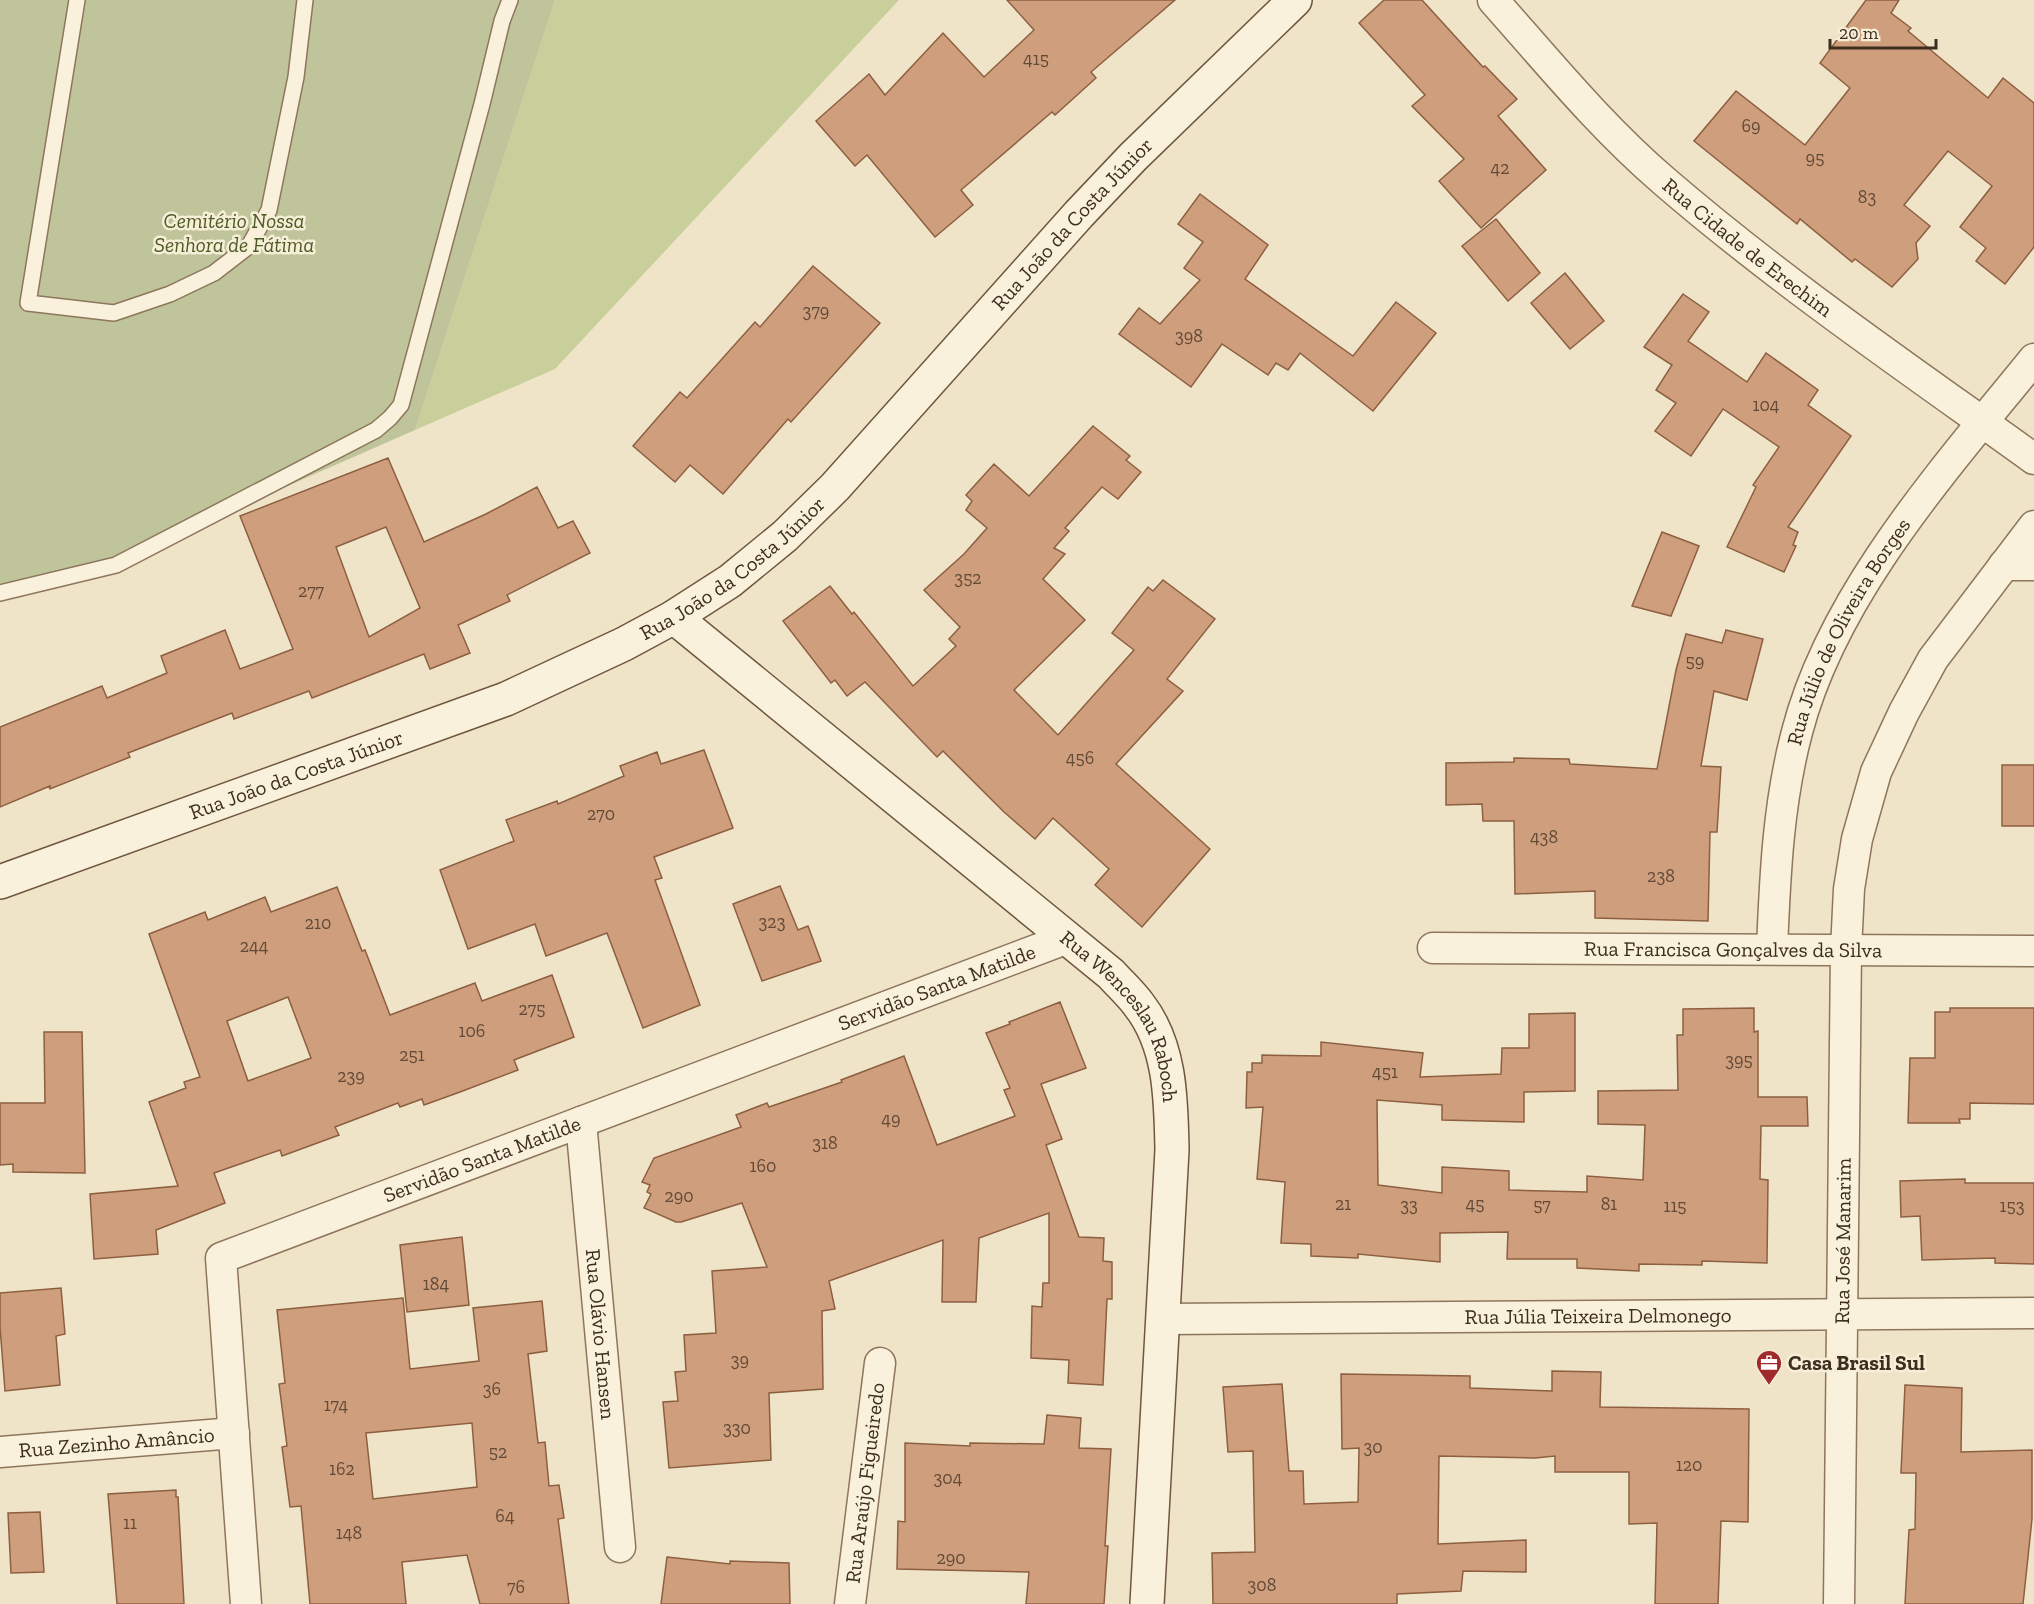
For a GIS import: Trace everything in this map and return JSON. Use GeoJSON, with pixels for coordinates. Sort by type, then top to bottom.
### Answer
{"type":"FeatureCollection","features":[{"type":"Feature","properties":{"kind":"main road","name":"Rua João da Costa Júnior"},"geometry":{"type":"LineString","coordinates":[[0,882],[506,699],[624,644],[674,617],[729,581],[785,536],[835,487],[1133,157],[1295,0]]}},
{"type":"Feature","properties":{"kind":"main road","name":"Rua Wenceslau Raboch"},"geometry":{"type":"LineString","coordinates":[[674,617],[1111,974],[1140,1005],[1157,1036],[1167,1067],[1172,1150],[1147,1604]]}},
{"type":"Feature","properties":{"kind":"street","name":"Rua Cidade de Erechim"},"geometry":{"type":"LineString","coordinates":[[1493,0],[1607,127],[1663,180],[1794,286],[2034,459]]}},
{"type":"Feature","properties":{"kind":"street","name":"Rua Júlio de Oliveira Borges"},"geometry":{"type":"LineString","coordinates":[[1772,949],[1775,873],[1782,799],[1797,731],[1822,660],[1840,623],[1886,551],[1933,485],[2034,359]]}},
{"type":"Feature","properties":{"kind":"street"},"geometry":{"type":"LineString","coordinates":[[1846,950],[1849,889],[1857,839],[1876,772],[1904,712],[1933,659],[2034,526]]}},
{"type":"Feature","properties":{"kind":"street"},"geometry":{"type":"LineString","coordinates":[[2004,565],[2034,566]]}},
{"type":"Feature","properties":{"kind":"street","name":"Servidão Santa Matilde"},"geometry":{"type":"LineString","coordinates":[[246,1604],[221,1257],[1068,938]]}},
{"type":"Feature","properties":{"kind":"street","name":"Rua Francisca Gonçalves da Silva"},"geometry":{"type":"LineString","coordinates":[[1434,948],[2034,951]]}},
{"type":"Feature","properties":{"kind":"street","name":"Rua José Manarim"},"geometry":{"type":"LineString","coordinates":[[1839,1604],[1846,950]]}},
{"type":"Feature","properties":{"kind":"street","name":"Rua Olávio Hansen"},"geometry":{"type":"LineString","coordinates":[[581,1122],[620,1547]]}},
{"type":"Feature","properties":{"kind":"street","name":"Rua Júlia Teixeira Delmonego"},"geometry":{"type":"LineString","coordinates":[[1163,1319],[2034,1314]]}},
{"type":"Feature","properties":{"kind":"street","name":"Rua Araújo Figueiredo"},"geometry":{"type":"LineString","coordinates":[[850,1604],[880,1363]]}},
{"type":"Feature","properties":{"kind":"street","name":"Rua Zezinho Amâncio"},"geometry":{"type":"LineString","coordinates":[[0,1452],[234,1433]]}},
{"type":"Feature","properties":{"kind":"lane"},"geometry":{"type":"LineString","coordinates":[[77,0],[28,303],[114,313],[170,294],[214,273],[249,246],[269,210],[296,77],[305,0]]}},
{"type":"Feature","properties":{"kind":"lane"},"geometry":{"type":"LineString","coordinates":[[0,593],[116,565],[376,430],[390,418],[401,405],[502,21],[510,0]]}},
{"type":"Feature","properties":{"kind":"green space","name":"Cemitério Nossa Senhora de Fátima"},"geometry":{"type":"Polygon","coordinates":[[[0,0],[555,0],[415,430],[112,563],[0,590],[0,0]]]}},
{"type":"Feature","properties":{"kind":"green space"},"geometry":{"type":"Polygon","coordinates":[[[555,0],[899,0],[555,369],[415,430],[555,0]]]}},
{"type":"Feature","properties":{"kind":"building"},"geometry":{"type":"Polygon","coordinates":[[[1007,0],[1175,0],[1091,72],[1096,78],[1055,115],[1052,112],[961,190],[973,205],[935,237],[867,155],[855,166],[816,121],[869,74],[885,95],[943,33],[984,77],[1034,30],[1007,0]]]}},
{"type":"Feature","properties":{"kind":"building"},"geometry":{"type":"Polygon","coordinates":[[[1384,0],[1422,0],[1483,67],[1485,66],[1517,99],[1498,116],[1546,170],[1481,228],[1439,181],[1464,159],[1412,106],[1425,95],[1359,23],[1384,0]]]}},
{"type":"Feature","properties":{"kind":"building"},"geometry":{"type":"Polygon","coordinates":[[[1866,0],[1899,0],[1891,13],[1911,28],[1908,31],[1988,98],[2003,78],[2034,103],[2034,247],[2005,284],[1976,261],[1986,248],[1960,227],[1992,186],[1948,151],[1904,205],[1930,226],[1916,243],[1918,259],[1892,287],[1855,259],[1852,262],[1800,219],[1797,224],[1694,141],[1736,91],[1805,145],[1850,88],[1820,63],[1866,0]]]}},
{"type":"Feature","properties":{"kind":"building"},"geometry":{"type":"Polygon","coordinates":[[[1200,194],[1268,245],[1245,279],[1353,356],[1396,302],[1436,333],[1373,411],[1300,353],[1288,370],[1276,363],[1268,375],[1222,344],[1191,387],[1119,334],[1139,308],[1160,324],[1200,280],[1184,268],[1203,242],[1178,224],[1200,194]]]}},
{"type":"Feature","properties":{"kind":"building"},"geometry":{"type":"Polygon","coordinates":[[[1496,219],[1540,273],[1508,301],[1462,246],[1496,219]]]}},
{"type":"Feature","properties":{"kind":"building"},"geometry":{"type":"Polygon","coordinates":[[[813,266],[880,323],[791,422],[788,419],[723,494],[690,465],[675,482],[633,446],[680,392],[687,398],[755,322],[760,327],[813,266]]]}},
{"type":"Feature","properties":{"kind":"building"},"geometry":{"type":"Polygon","coordinates":[[[1565,273],[1604,321],[1570,349],[1531,303],[1565,273]]]}},
{"type":"Feature","properties":{"kind":"building"},"geometry":{"type":"Polygon","coordinates":[[[1683,294],[1709,312],[1688,341],[1747,382],[1766,353],[1818,390],[1808,405],[1851,436],[1788,527],[1798,532],[1793,545],[1796,546],[1784,572],[1727,547],[1756,487],[1753,485],[1779,447],[1723,409],[1691,456],[1655,431],[1676,403],[1656,390],[1672,365],[1644,347],[1683,294]]]}},
{"type":"Feature","properties":{"kind":"building"},"geometry":{"type":"Polygon","coordinates":[[[1093,426],[1130,456],[1126,460],[1141,472],[1118,499],[1102,487],[1065,528],[1069,531],[1054,548],[1065,554],[1043,579],[1085,620],[1014,690],[1058,735],[1134,650],[1112,633],[1148,587],[1153,591],[1163,580],[1215,619],[1167,679],[1183,691],[1116,764],[1210,849],[1142,927],[1095,885],[1109,869],[1053,818],[1035,839],[1004,812],[943,751],[937,757],[865,682],[847,696],[835,680],[831,683],[783,621],[830,586],[852,614],[854,612],[913,686],[956,646],[949,639],[960,627],[924,590],[964,554],[987,528],[966,510],[972,501],[966,495],[994,464],[1029,496],[1093,426]]]}},
{"type":"Feature","properties":{"kind":"building"},"geometry":{"type":"Polygon","coordinates":[[[388,458],[424,542],[486,514],[537,487],[558,528],[573,521],[590,553],[507,595],[510,601],[458,625],[470,653],[430,669],[424,654],[312,698],[309,691],[234,719],[232,713],[128,753],[130,757],[0,807],[0,727],[102,686],[107,698],[167,673],[161,656],[225,630],[240,669],[293,649],[240,516],[388,458]],[[386,527],[336,547],[369,637],[420,608],[386,527]]]}},
{"type":"Feature","properties":{"kind":"building"},"geometry":{"type":"Polygon","coordinates":[[[1662,532],[1699,546],[1671,616],[1632,606],[1662,532]]]}},
{"type":"Feature","properties":{"kind":"building"},"geometry":{"type":"Polygon","coordinates":[[[1726,630],[1763,639],[1747,700],[1714,691],[1701,766],[1721,767],[1717,832],[1710,832],[1708,921],[1595,918],[1595,891],[1515,894],[1514,821],[1483,821],[1482,804],[1446,805],[1446,763],[1514,762],[1514,758],[1569,759],[1570,764],[1657,769],[1676,670],[1686,634],[1722,643],[1726,630]]]}},
{"type":"Feature","properties":{"kind":"building"},"geometry":{"type":"Polygon","coordinates":[[[704,750],[733,828],[654,857],[662,878],[655,880],[700,1005],[643,1028],[607,933],[546,956],[535,924],[468,949],[440,870],[514,841],[506,820],[557,801],[558,804],[624,776],[620,766],[657,752],[661,764],[704,750]]]}},
{"type":"Feature","properties":{"kind":"building"},"geometry":{"type":"Polygon","coordinates":[[[2002,765],[2034,765],[2034,826],[2002,826],[2002,765]]]}},
{"type":"Feature","properties":{"kind":"building"},"geometry":{"type":"Polygon","coordinates":[[[780,886],[798,930],[808,926],[821,961],[762,981],[733,904],[780,886]]]}},
{"type":"Feature","properties":{"kind":"building"},"geometry":{"type":"Polygon","coordinates":[[[337,887],[390,1015],[475,983],[482,1001],[552,975],[574,1037],[514,1060],[518,1070],[460,1092],[424,1105],[422,1099],[400,1107],[398,1103],[335,1127],[339,1135],[282,1156],[280,1150],[214,1173],[225,1203],[156,1230],[158,1254],[94,1259],[90,1194],[178,1186],[149,1102],[186,1088],[184,1082],[200,1077],[149,934],[205,912],[208,920],[265,897],[271,912],[337,887]],[[288,997],[227,1021],[248,1081],[311,1058],[288,997]]]}},
{"type":"Feature","properties":{"kind":"building"},"geometry":{"type":"Polygon","coordinates":[[[1060,1002],[1086,1068],[1041,1084],[1062,1139],[1046,1145],[1079,1237],[1104,1238],[1103,1261],[1112,1262],[1112,1299],[1107,1299],[1103,1385],[1068,1383],[1069,1360],[1031,1358],[1032,1306],[1042,1307],[1043,1283],[1049,1283],[1049,1213],[979,1238],[976,1302],[942,1302],[943,1240],[829,1281],[835,1309],[822,1311],[823,1389],[769,1393],[771,1460],[669,1468],[663,1402],[678,1401],[675,1372],[686,1371],[684,1335],[716,1333],[712,1271],[767,1267],[742,1203],[681,1222],[644,1208],[651,1194],[647,1192],[650,1185],[642,1182],[654,1158],[741,1127],[736,1115],[767,1103],[769,1107],[842,1082],[841,1080],[904,1056],[937,1145],[1015,1116],[1004,1090],[1010,1088],[986,1033],[1060,1002]]]}},
{"type":"Feature","properties":{"kind":"building"},"geometry":{"type":"Polygon","coordinates":[[[1754,1008],[1754,1032],[1758,1031],[1758,1097],[1807,1097],[1808,1126],[1761,1126],[1760,1179],[1768,1180],[1767,1263],[1702,1261],[1702,1265],[1639,1264],[1639,1271],[1577,1268],[1577,1259],[1507,1259],[1508,1232],[1440,1233],[1440,1262],[1358,1254],[1358,1258],[1311,1256],[1311,1244],[1281,1243],[1285,1182],[1257,1179],[1263,1107],[1246,1108],[1247,1072],[1252,1072],[1252,1063],[1262,1063],[1262,1055],[1321,1056],[1321,1042],[1423,1053],[1420,1077],[1501,1074],[1502,1048],[1529,1048],[1529,1014],[1575,1013],[1575,1091],[1524,1092],[1524,1122],[1442,1120],[1442,1105],[1377,1100],[1378,1185],[1442,1193],[1442,1167],[1509,1171],[1509,1190],[1587,1192],[1587,1176],[1643,1180],[1645,1125],[1598,1124],[1598,1091],[1678,1090],[1677,1035],[1683,1035],[1683,1009],[1754,1008]]]}},
{"type":"Feature","properties":{"kind":"building"},"geometry":{"type":"Polygon","coordinates":[[[1950,1008],[2034,1008],[2034,1104],[1970,1103],[1970,1119],[1959,1119],[1960,1123],[1908,1123],[1910,1058],[1935,1058],[1935,1012],[1950,1012],[1950,1008]]]}},
{"type":"Feature","properties":{"kind":"building"},"geometry":{"type":"Polygon","coordinates":[[[44,1032],[82,1032],[85,1173],[13,1172],[13,1164],[0,1165],[0,1103],[45,1103],[44,1032]]]}},
{"type":"Feature","properties":{"kind":"building"},"geometry":{"type":"Polygon","coordinates":[[[1965,1179],[1965,1183],[2034,1183],[2034,1264],[1995,1263],[1995,1258],[1922,1260],[1920,1216],[1901,1217],[1900,1181],[1965,1179]]]}},
{"type":"Feature","properties":{"kind":"building"},"geometry":{"type":"Polygon","coordinates":[[[462,1237],[469,1305],[407,1312],[400,1245],[462,1237]]]}},
{"type":"Feature","properties":{"kind":"building"},"geometry":{"type":"Polygon","coordinates":[[[61,1288],[65,1334],[56,1336],[60,1385],[5,1391],[0,1293],[61,1288]]]}},
{"type":"Feature","properties":{"kind":"building"},"geometry":{"type":"Polygon","coordinates":[[[403,1298],[410,1369],[479,1361],[473,1308],[542,1301],[547,1351],[528,1354],[538,1443],[545,1442],[549,1486],[559,1485],[564,1518],[558,1519],[569,1604],[480,1604],[467,1555],[402,1562],[406,1604],[310,1604],[301,1506],[290,1507],[282,1447],[287,1446],[279,1384],[285,1383],[277,1310],[403,1298]],[[472,1423],[366,1433],[373,1499],[477,1487],[472,1423]]]}},
{"type":"Feature","properties":{"kind":"building"},"geometry":{"type":"Polygon","coordinates":[[[1552,1371],[1601,1372],[1600,1407],[1749,1409],[1748,1522],[1721,1521],[1718,1604],[1655,1604],[1657,1523],[1629,1524],[1629,1472],[1555,1472],[1555,1456],[1535,1458],[1439,1456],[1438,1544],[1526,1540],[1526,1572],[1463,1571],[1461,1591],[1397,1594],[1397,1604],[1213,1604],[1212,1553],[1255,1552],[1253,1451],[1228,1452],[1223,1387],[1282,1384],[1289,1471],[1303,1471],[1304,1504],[1358,1502],[1359,1448],[1342,1449],[1341,1374],[1470,1376],[1470,1388],[1552,1391],[1552,1371]]]}},
{"type":"Feature","properties":{"kind":"building"},"geometry":{"type":"Polygon","coordinates":[[[1905,1385],[1962,1388],[1961,1452],[2032,1450],[2032,1519],[2023,1604],[1905,1604],[1909,1530],[1915,1529],[1916,1473],[1901,1473],[1905,1385]]]}},
{"type":"Feature","properties":{"kind":"building"},"geometry":{"type":"Polygon","coordinates":[[[1047,1415],[1081,1418],[1079,1448],[1111,1449],[1104,1604],[1026,1604],[1029,1572],[897,1569],[898,1521],[905,1522],[905,1443],[970,1446],[970,1443],[1044,1444],[1047,1415]]]}},
{"type":"Feature","properties":{"kind":"building"},"geometry":{"type":"Polygon","coordinates":[[[176,1490],[184,1604],[117,1604],[108,1494],[176,1490]]]}},
{"type":"Feature","properties":{"kind":"building"},"geometry":{"type":"Polygon","coordinates":[[[40,1512],[44,1572],[11,1573],[8,1513],[40,1512]]]}},
{"type":"Feature","properties":{"kind":"building"},"geometry":{"type":"Polygon","coordinates":[[[667,1557],[730,1564],[730,1561],[789,1563],[790,1604],[661,1604],[667,1557]]]}},
{"type":"Feature","properties":{"kind":"place","name":"Casa Brasil Sul"},"geometry":{"type":"Point","coordinates":[1769,1386]}}]}
